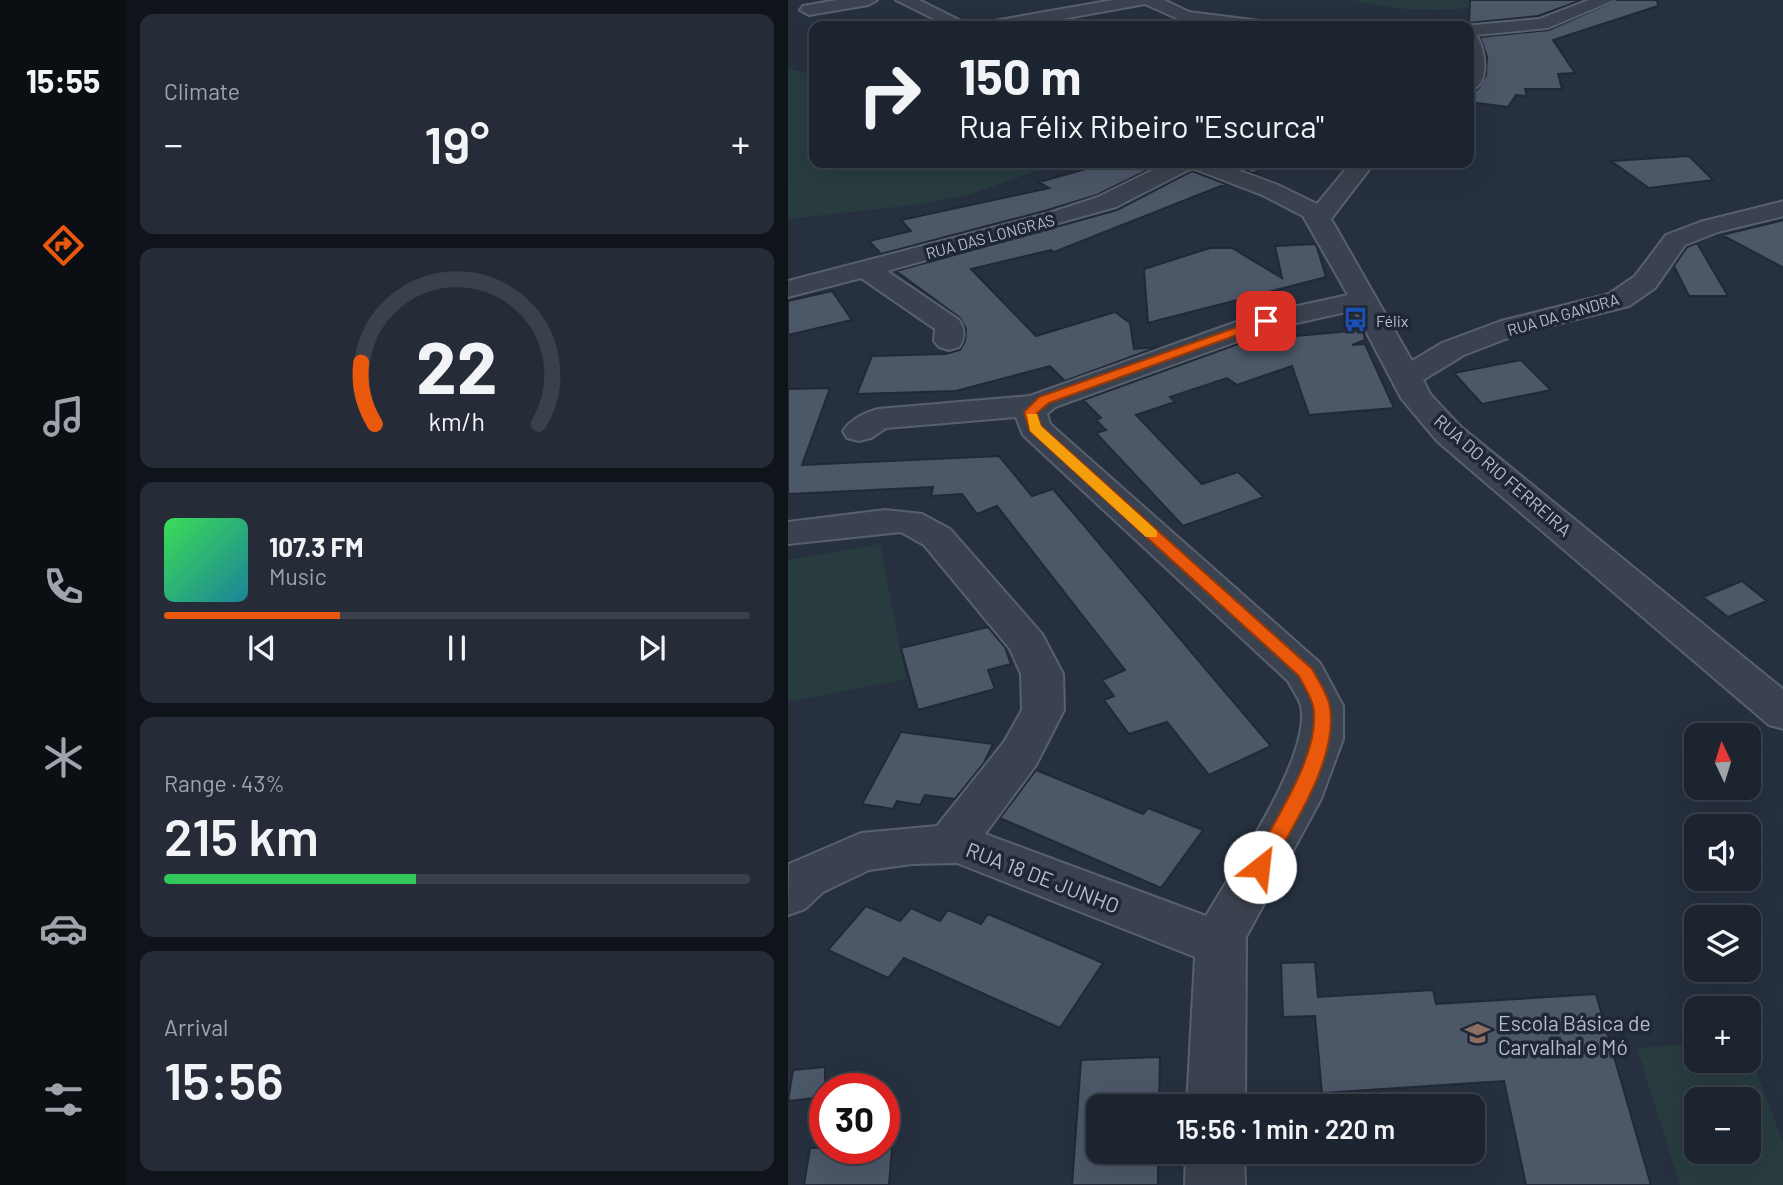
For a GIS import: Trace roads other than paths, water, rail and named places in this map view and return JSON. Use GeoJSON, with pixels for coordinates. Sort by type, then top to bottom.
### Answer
{"type":"FeatureCollection","features":[{"type":"Feature","properties":{"kind":"street"},"geometry":{"type":"LineString","coordinates":[[809,10],[868,0]]}},
{"type":"Feature","properties":{"kind":"street"},"geometry":{"type":"LineString","coordinates":[[905,0],[951,21]]}},
{"type":"Feature","properties":{"kind":"street"},"geometry":{"type":"LineString","coordinates":[[1022,21],[1142,0]]}},
{"type":"Feature","properties":{"kind":"street"},"geometry":{"type":"LineString","coordinates":[[1150,0],[1185,17],[1218,21]]}},
{"type":"Feature","properties":{"kind":"street"},"geometry":{"type":"LineString","coordinates":[[1474,30],[1542,24],[1605,0]]}},
{"type":"Feature","properties":{"kind":"street"},"geometry":{"type":"LineString","coordinates":[[792,1],[829,21]]}},
{"type":"Feature","properties":{"kind":"street","name":"RUA DAS LONGRAS"},"geometry":{"type":"LineString","coordinates":[[788,289],[867,270],[1108,202],[1174,168]]}},
{"type":"Feature","properties":{"kind":"street","name":"RUA DO RIO FERREIRA"},"geometry":{"type":"LineString","coordinates":[[1212,168],[1270,190],[1312,211],[1417,398],[1449,434],[1784,714]]}},
{"type":"Feature","properties":{"kind":"street"},"geometry":{"type":"LineString","coordinates":[[1318,219],[1359,168]]}},
{"type":"Feature","properties":{"kind":"street","name":"RUA DA GANDRA"},"geometry":{"type":"LineString","coordinates":[[1406,377],[1453,349],[1511,327],[1619,300],[1646,282],[1664,260],[1675,240],[1709,227],[1784,208]]}},
{"type":"Feature","properties":{"kind":"street"},"geometry":{"type":"LineString","coordinates":[[867,270],[949,326],[949,341]]}},
{"type":"Feature","properties":{"kind":"street"},"geometry":{"type":"LineString","coordinates":[[859,431],[878,418],[1039,405],[1266,321],[1363,300]]}},
{"type":"Feature","properties":{"kind":"street"},"geometry":{"type":"LineString","coordinates":[[1039,405],[1031,412],[1035,428],[1305,673],[1322,706],[1321,739],[1298,799],[1221,936],[1216,1094]]}},
{"type":"Feature","properties":{"kind":"street"},"geometry":{"type":"LineString","coordinates":[[788,533],[885,521],[909,522],[937,537],[1028,644],[1042,674],[1043,710],[1020,753],[950,844]]}},
{"type":"Feature","properties":{"kind":"street","name":"RUA 18 DE JUNHO"},"geometry":{"type":"LineString","coordinates":[[788,895],[806,878],[861,852],[960,844],[1220,944]]}},
{"type":"Feature","properties":{"kind":"street"},"geometry":{"type":"LineString","coordinates":[[1215,1164],[1215,1185]]}},
{"type":"Feature","properties":{"kind":"place","name":"Félix"},"geometry":{"type":"Point","coordinates":[1356,320]}},
{"type":"Feature","properties":{"kind":"place","name":"Escola Básica de Carvalhal e Mó"},"geometry":{"type":"Point","coordinates":[1478,1034]}}]}
